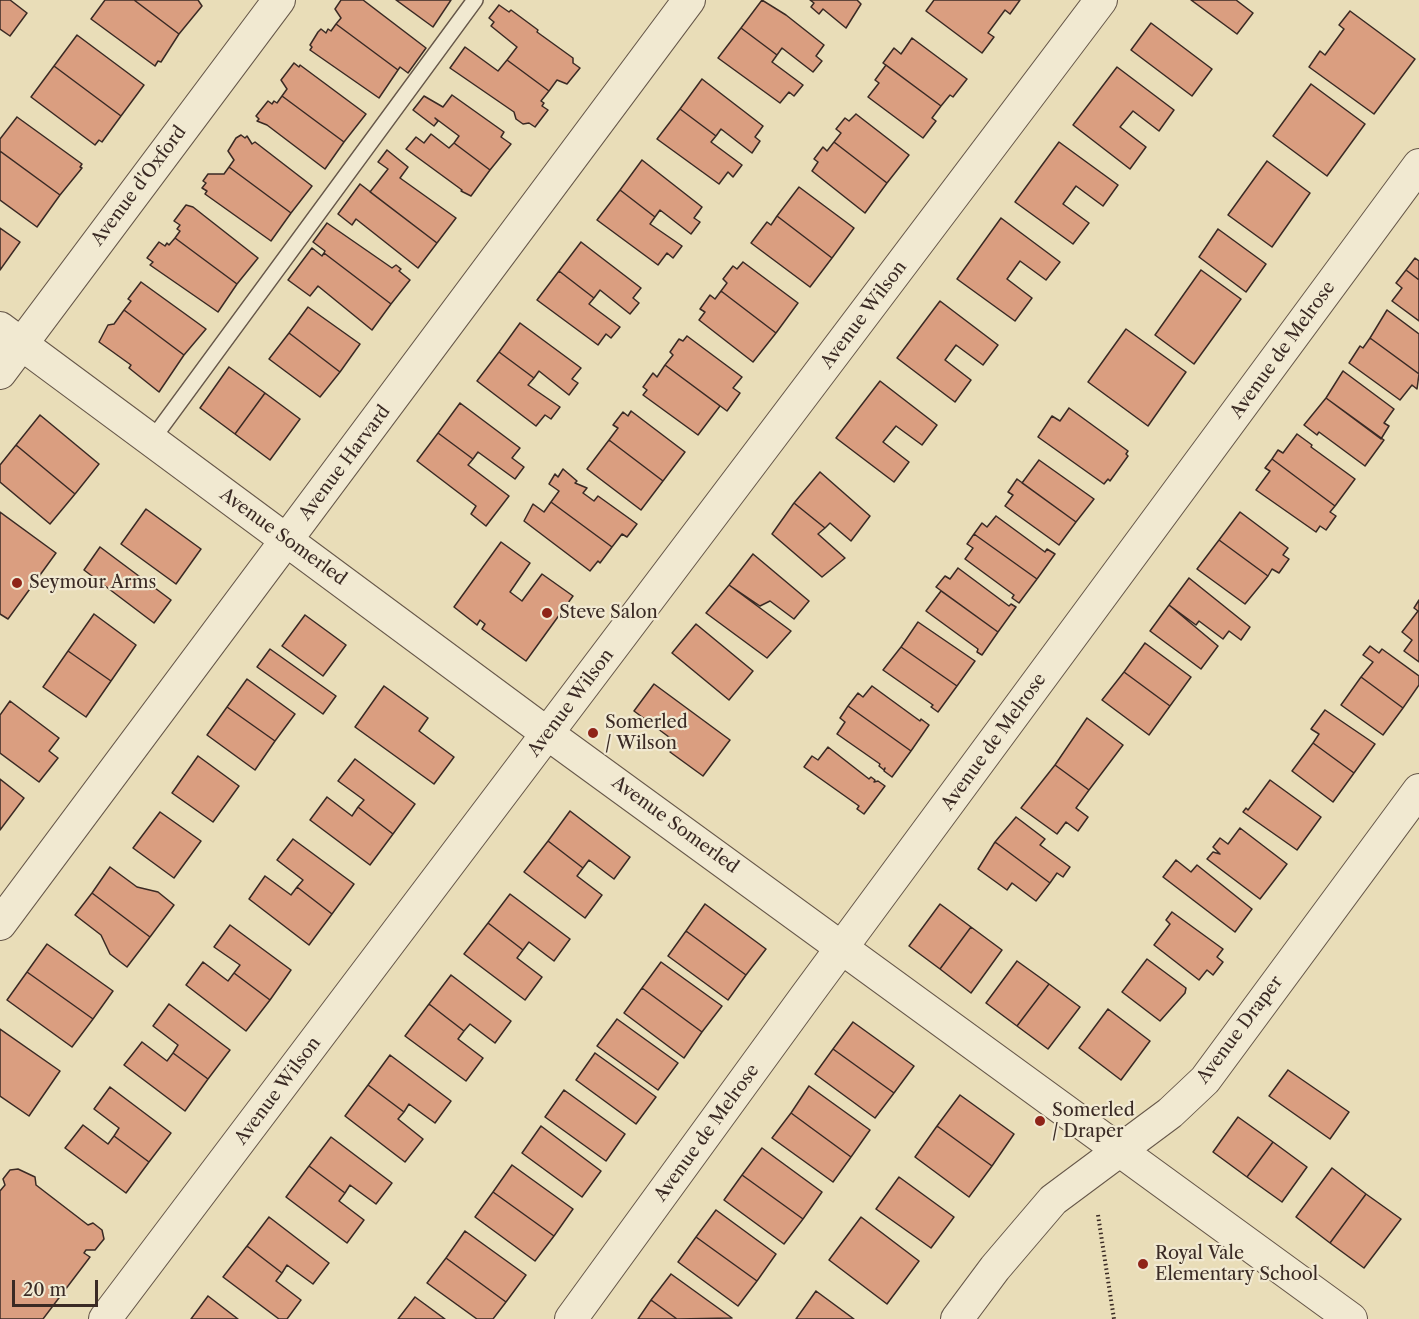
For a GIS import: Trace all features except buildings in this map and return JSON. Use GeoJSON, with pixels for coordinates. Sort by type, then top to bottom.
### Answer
{"type":"FeatureCollection","features":[{"type":"Feature","properties":{"kind":"street","name":"Avenue d'Oxford"},"geometry":{"type":"LineString","coordinates":[[0,373],[10,336],[279,0]]}},
{"type":"Feature","properties":{"kind":"street","name":"Avenue Harvard"},"geometry":{"type":"LineString","coordinates":[[0,924],[689,0]]}},
{"type":"Feature","properties":{"kind":"street","name":"Avenue Wilson"},"geometry":{"type":"LineString","coordinates":[[105,1319],[1101,0]]}},
{"type":"Feature","properties":{"kind":"street","name":"Avenue de Melrose"},"geometry":{"type":"LineString","coordinates":[[572,1319],[1419,165]]}},
{"type":"Feature","properties":{"kind":"street","name":"Avenue Somerled"},"geometry":{"type":"LineString","coordinates":[[10,336],[548,734],[1351,1319]]}},
{"type":"Feature","properties":{"kind":"street","name":"Avenue Draper"},"geometry":{"type":"LineString","coordinates":[[957,1319],[995,1268],[1053,1200],[1170,1113],[1205,1080],[1419,790]]}},
{"type":"Feature","properties":{"kind":"lane"},"geometry":{"type":"LineString","coordinates":[[151,441],[475,0]]}},
{"type":"Feature","properties":{"kind":"path"},"geometry":{"type":"LineString","coordinates":[[1098,1215],[1114,1319]]}},
{"type":"Feature","properties":{"kind":"place","name":"Seymour Arms"},"geometry":{"type":"Point","coordinates":[17,583]}},
{"type":"Feature","properties":{"kind":"place","name":"Steve Salon"},"geometry":{"type":"Point","coordinates":[547,613]}},
{"type":"Feature","properties":{"kind":"place","name":"Somerled / Wilson"},"geometry":{"type":"Point","coordinates":[593,733]}},
{"type":"Feature","properties":{"kind":"place","name":"Somerled / Draper"},"geometry":{"type":"Point","coordinates":[1040,1121]}},
{"type":"Feature","properties":{"kind":"place","name":"Royal Vale Elementary School"},"geometry":{"type":"Point","coordinates":[1143,1264]}}]}
